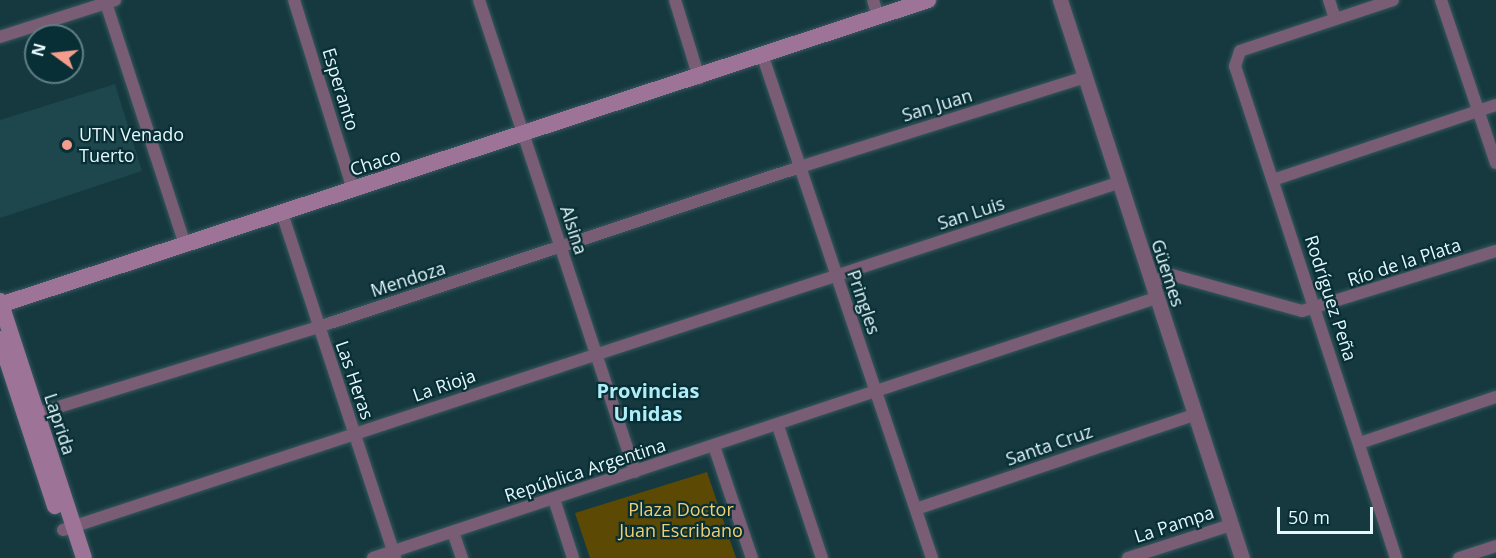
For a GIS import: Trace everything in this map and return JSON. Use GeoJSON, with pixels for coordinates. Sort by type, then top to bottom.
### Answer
{"type":"FeatureCollection","features":[{"type":"Feature","properties":{"kind":"main road","name":"Chaco"},"geometry":{"type":"LineString","coordinates":[[0,304],[699,78],[928,0]]}},
{"type":"Feature","properties":{"kind":"main road","name":"Laprida"},"geometry":{"type":"LineString","coordinates":[[0,304],[31,415],[68,528],[84,558]]}},
{"type":"Feature","properties":{"kind":"main road","name":"Laprida"},"geometry":{"type":"LineString","coordinates":[[0,339],[31,415]]}},
{"type":"Feature","properties":{"kind":"main road","name":"Laprida"},"geometry":{"type":"LineString","coordinates":[[68,528],[72,558]]}},
{"type":"Feature","properties":{"kind":"street","name":"Esperanto"},"geometry":{"type":"LineString","coordinates":[[294,0],[354,189]]}},
{"type":"Feature","properties":{"kind":"street","name":"Alsina"},"geometry":{"type":"LineString","coordinates":[[479,0],[635,472]]}},
{"type":"Feature","properties":{"kind":"street"},"geometry":{"type":"LineString","coordinates":[[675,0],[699,78]]}},
{"type":"Feature","properties":{"kind":"street"},"geometry":{"type":"LineString","coordinates":[[873,0],[878,16]]}},
{"type":"Feature","properties":{"kind":"street","name":"Güemes"},"geometry":{"type":"LineString","coordinates":[[1060,0],[1242,558]]}},
{"type":"Feature","properties":{"kind":"street"},"geometry":{"type":"LineString","coordinates":[[1329,0],[1335,18],[1393,0]]}},
{"type":"Feature","properties":{"kind":"street"},"geometry":{"type":"LineString","coordinates":[[1441,0],[1496,163]]}},
{"type":"Feature","properties":{"kind":"street"},"geometry":{"type":"LineString","coordinates":[[0,37],[109,1],[184,245]]}},
{"type":"Feature","properties":{"kind":"street","name":"Rodríguez Peña"},"geometry":{"type":"LineString","coordinates":[[1335,18],[1240,51],[1235,66],[1396,558]]}},
{"type":"Feature","properties":{"kind":"street","name":"Pringles"},"geometry":{"type":"LineString","coordinates":[[763,57],[932,558]]}},
{"type":"Feature","properties":{"kind":"street","name":"San Juan"},"geometry":{"type":"LineString","coordinates":[[800,166],[1084,77]]}},
{"type":"Feature","properties":{"kind":"street"},"geometry":{"type":"LineString","coordinates":[[1274,180],[1496,105]]}},
{"type":"Feature","properties":{"kind":"street","name":"Mendoza"},"geometry":{"type":"LineString","coordinates":[[31,415],[318,327],[561,248],[800,166]]}},
{"type":"Feature","properties":{"kind":"street","name":"San Luis"},"geometry":{"type":"LineString","coordinates":[[837,277],[1118,183]]}},
{"type":"Feature","properties":{"kind":"street","name":"Las Heras"},"geometry":{"type":"LineString","coordinates":[[282,213],[394,555]]}},
{"type":"Feature","properties":{"kind":"street","name":"Río de la Plata"},"geometry":{"type":"LineString","coordinates":[[1151,282],[1172,275],[1291,310],[1316,309],[1496,251]]}},
{"type":"Feature","properties":{"kind":"street","name":"La Rioja"},"geometry":{"type":"LineString","coordinates":[[68,528],[837,277]]}},
{"type":"Feature","properties":{"kind":"street"},"geometry":{"type":"LineString","coordinates":[[877,393],[1156,298]]}},
{"type":"Feature","properties":{"kind":"street","name":"República Argentina"},"geometry":{"type":"LineString","coordinates":[[373,558],[394,555],[453,532],[877,393]]}},
{"type":"Feature","properties":{"kind":"street"},"geometry":{"type":"LineString","coordinates":[[1360,443],[1496,397]]}},
{"type":"Feature","properties":{"kind":"street","name":"Santa Cruz"},"geometry":{"type":"LineString","coordinates":[[916,508],[1194,415]]}},
{"type":"Feature","properties":{"kind":"street"},"geometry":{"type":"LineString","coordinates":[[778,426],[822,558]]}},
{"type":"Feature","properties":{"kind":"street"},"geometry":{"type":"LineString","coordinates":[[714,446],[752,558]]}},
{"type":"Feature","properties":{"kind":"street"},"geometry":{"type":"LineString","coordinates":[[554,499],[573,558]]}},
{"type":"Feature","properties":{"kind":"street","name":"La Pampa"},"geometry":{"type":"LineString","coordinates":[[1128,558],[1231,525]]}},
{"type":"Feature","properties":{"kind":"street"},"geometry":{"type":"LineString","coordinates":[[453,532],[462,558]]}},
{"type":"Feature","properties":{"kind":"street"},"geometry":{"type":"LineString","coordinates":[[1459,558],[1496,546]]}},
{"type":"Feature","properties":{"kind":"shaded area","name":"UTN Venado Tuerto"},"geometry":{"type":"Polygon","coordinates":[[[115,84],[142,171],[0,218],[0,120],[115,84]]]}},
{"type":"Feature","properties":{"kind":"green space","name":"Plaza Doctor Juan Escribano"},"geometry":{"type":"Polygon","coordinates":[[[707,472],[736,558],[590,558],[575,513],[707,472]]]}},
{"type":"Feature","properties":{"kind":"place","name":"UTN Venado Tuerto"},"geometry":{"type":"Point","coordinates":[67,145]}},
{"type":"Feature","properties":{"kind":"district","name":"Provincias Unidas"},"geometry":{"type":"Point","coordinates":[648,402]}}]}
